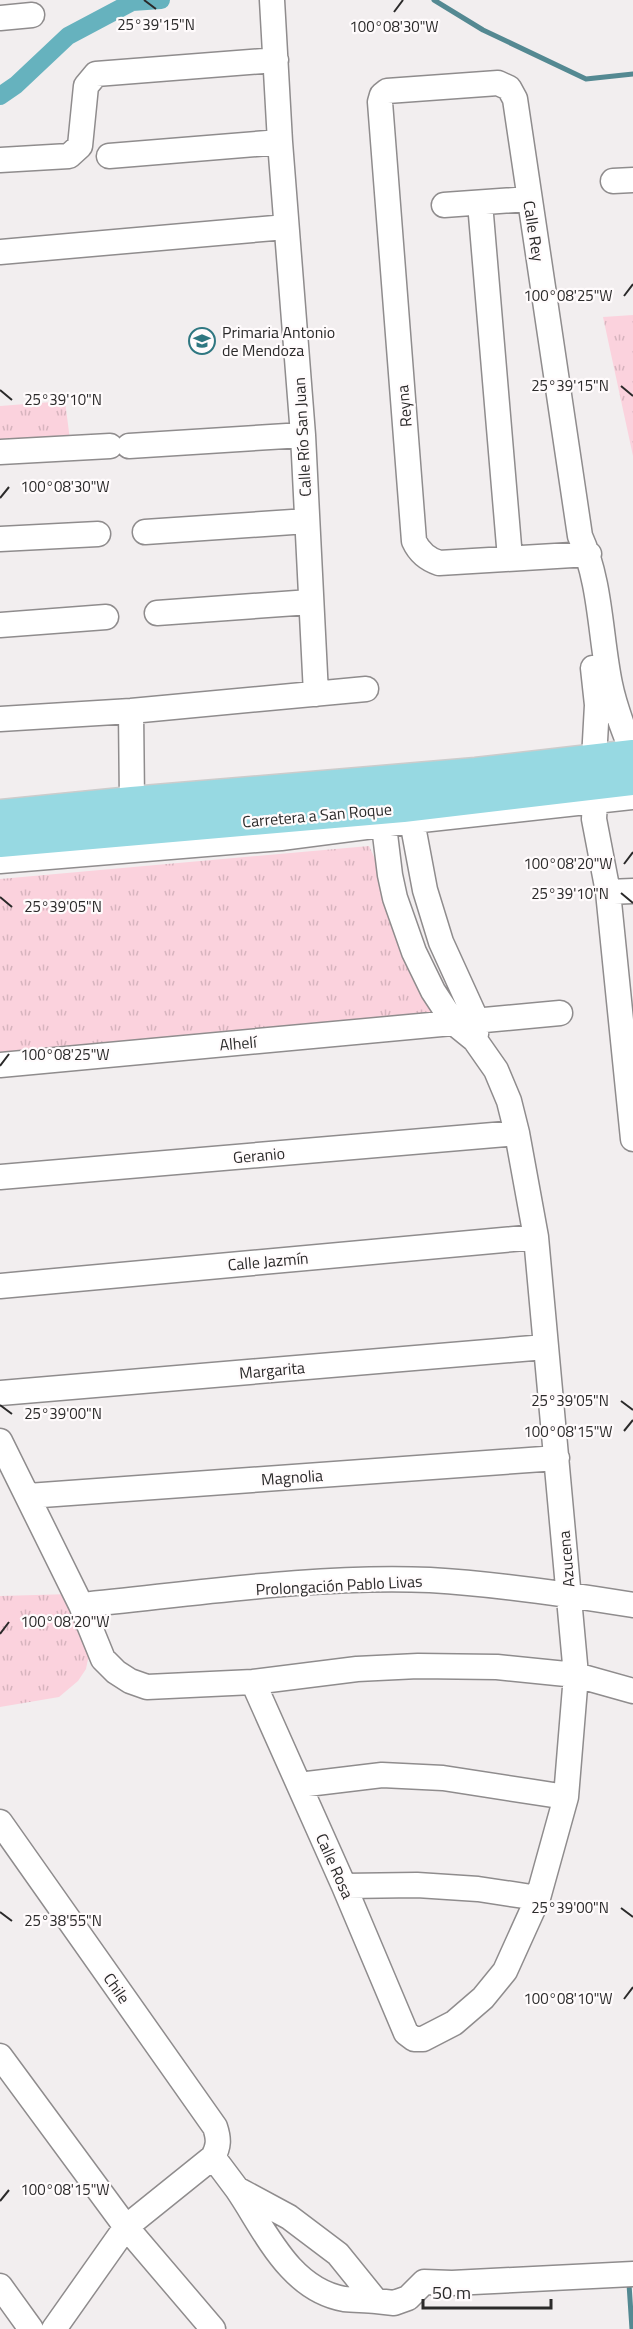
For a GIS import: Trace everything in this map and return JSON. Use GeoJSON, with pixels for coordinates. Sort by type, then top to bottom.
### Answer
{"type":"FeatureCollection","features":[{"type":"Feature","properties":{"kind":"main road","name":"Carretera a San Roque"},"geometry":{"type":"LineString","coordinates":[[0,815],[537,766],[621,776]]}},
{"type":"Feature","properties":{"kind":"main road"},"geometry":{"type":"LineString","coordinates":[[316,787],[364,793],[396,813],[425,786],[476,773]]}},
{"type":"Feature","properties":{"kind":"main road","name":"Carretera a San Roque"},"geometry":{"type":"LineString","coordinates":[[0,842],[218,823],[396,813],[621,776]]}},
{"type":"Feature","properties":{"kind":"main road"},"geometry":{"type":"LineString","coordinates":[[57,837],[102,819],[132,802],[184,817],[218,823]]}},
{"type":"Feature","properties":{"kind":"street","name":"Calle Río San Juan"},"geometry":{"type":"LineString","coordinates":[[272,0],[286,227],[303,435],[316,694]]}},
{"type":"Feature","properties":{"kind":"street"},"geometry":{"type":"LineString","coordinates":[[0,18],[32,15]]}},
{"type":"Feature","properties":{"kind":"street"},"geometry":{"type":"LineString","coordinates":[[0,160],[69,156],[80,146],[86,86],[96,74],[276,60]]}},
{"type":"Feature","properties":{"kind":"street","name":"Calle Rey"},"geometry":{"type":"LineString","coordinates":[[420,87],[498,83],[509,88],[515,99],[603,685],[618,716],[621,776]]}},
{"type":"Feature","properties":{"kind":"street","name":"Reyna"},"geometry":{"type":"LineString","coordinates":[[420,87],[387,91],[380,102],[414,541],[421,553],[439,563],[510,558],[581,548]]}},
{"type":"Feature","properties":{"kind":"street"},"geometry":{"type":"LineString","coordinates":[[109,156],[280,142]]}},
{"type":"Feature","properties":{"kind":"street"},"geometry":{"type":"LineString","coordinates":[[444,206],[529,199]]}},
{"type":"Feature","properties":{"kind":"street"},"geometry":{"type":"LineString","coordinates":[[480,204],[510,558]]}},
{"type":"Feature","properties":{"kind":"street"},"geometry":{"type":"LineString","coordinates":[[0,252],[286,227]]}},
{"type":"Feature","properties":{"kind":"street"},"geometry":{"type":"LineString","coordinates":[[0,452],[303,435]]}},
{"type":"Feature","properties":{"kind":"street"},"geometry":{"type":"LineString","coordinates":[[145,532],[307,521]]}},
{"type":"Feature","properties":{"kind":"street"},"geometry":{"type":"LineString","coordinates":[[0,539],[98,534]]}},
{"type":"Feature","properties":{"kind":"street"},"geometry":{"type":"LineString","coordinates":[[157,613],[310,602]]}},
{"type":"Feature","properties":{"kind":"street"},"geometry":{"type":"LineString","coordinates":[[0,626],[106,617]]}},
{"type":"Feature","properties":{"kind":"street","name":"Calle Rey"},"geometry":{"type":"LineString","coordinates":[[603,685],[596,733],[621,776]]}},
{"type":"Feature","properties":{"kind":"street"},"geometry":{"type":"LineString","coordinates":[[0,719],[130,711],[366,689]]}},
{"type":"Feature","properties":{"kind":"street"},"geometry":{"type":"LineString","coordinates":[[130,711],[132,802]]}},
{"type":"Feature","properties":{"kind":"street"},"geometry":{"type":"LineString","coordinates":[[621,776],[594,819],[625,981],[633,1139]]}},
{"type":"Feature","properties":{"kind":"street"},"geometry":{"type":"LineString","coordinates":[[0,861],[281,838],[396,813]]}},
{"type":"Feature","properties":{"kind":"street","name":"Azucena"},"geometry":{"type":"LineString","coordinates":[[396,813],[385,846],[395,898],[414,952],[433,991],[469,1028],[496,1070],[509,1101],[517,1133],[536,1237],[576,1675],[566,1797],[538,1898],[505,1971],[483,1998],[454,2023],[423,2039]]}},
{"type":"Feature","properties":{"kind":"street"},"geometry":{"type":"LineString","coordinates":[[608,892],[633,891]]}},
{"type":"Feature","properties":{"kind":"street","name":"Alhelí"},"geometry":{"type":"LineString","coordinates":[[0,1065],[469,1028],[560,1013]]}},
{"type":"Feature","properties":{"kind":"street","name":"Geranio"},"geometry":{"type":"LineString","coordinates":[[0,1177],[517,1133]]}},
{"type":"Feature","properties":{"kind":"street","name":"Calle Jazmín"},"geometry":{"type":"LineString","coordinates":[[0,1286],[536,1237]]}},
{"type":"Feature","properties":{"kind":"street","name":"Margarita"},"geometry":{"type":"LineString","coordinates":[[0,1393],[545,1347]]}},
{"type":"Feature","properties":{"kind":"street"},"geometry":{"type":"LineString","coordinates":[[0,1441],[81,1605],[103,1659],[116,1672],[130,1681],[147,1687],[253,1682],[357,1669],[418,1666],[497,1667],[576,1675],[633,1691]]}},
{"type":"Feature","properties":{"kind":"street","name":"Magnolia"},"geometry":{"type":"LineString","coordinates":[[28,1496],[557,1458]]}},
{"type":"Feature","properties":{"kind":"street","name":"Prolongación Pablo Livas"},"geometry":{"type":"LineString","coordinates":[[81,1605],[298,1584],[388,1580],[430,1580],[570,1594],[633,1605]]}},
{"type":"Feature","properties":{"kind":"street","name":"Calle Rosa"},"geometry":{"type":"LineString","coordinates":[[253,1682],[344,1886],[406,2033],[414,2039],[423,2039]]}},
{"type":"Feature","properties":{"kind":"street"},"geometry":{"type":"LineString","coordinates":[[299,1785],[392,1776],[443,1778],[566,1797]]}},
{"type":"Feature","properties":{"kind":"street","name":"Chile"},"geometry":{"type":"LineString","coordinates":[[0,1822],[215,2127],[219,2138],[213,2157]]}},
{"type":"Feature","properties":{"kind":"street"},"geometry":{"type":"LineString","coordinates":[[344,1886],[417,1885],[478,1889],[538,1898]]}},
{"type":"Feature","properties":{"kind":"street"},"geometry":{"type":"LineString","coordinates":[[0,2056],[126,2227],[203,2325]]}},
{"type":"Feature","properties":{"kind":"street"},"geometry":{"type":"LineString","coordinates":[[54,2329],[126,2227],[213,2157],[237,2189],[273,2248],[299,2276],[316,2289],[342,2299],[394,2303],[408,2298],[424,2282],[452,2283],[633,2274]]}},
{"type":"Feature","properties":{"kind":"street"},"geometry":{"type":"LineString","coordinates":[[237,2189],[290,2217],[338,2254],[376,2301]]}},
{"type":"Feature","properties":{"kind":"street"},"geometry":{"type":"LineString","coordinates":[[0,2286],[31,2329]]}},
{"type":"Feature","properties":{"kind":"green space"},"geometry":{"type":"Polygon","coordinates":[[[633,315],[633,456],[603,317],[633,315]]]}},
{"type":"Feature","properties":{"kind":"green space"},"geometry":{"type":"Polygon","coordinates":[[[65,401],[70,440],[0,443],[0,406],[65,401]]]}},
{"type":"Feature","properties":{"kind":"green space"},"geometry":{"type":"Polygon","coordinates":[[[369,846],[450,1020],[0,1064],[0,879],[369,846]]]}},
{"type":"Feature","properties":{"kind":"green space"},"geometry":{"type":"Polygon","coordinates":[[[72,1594],[90,1649],[86,1669],[78,1681],[59,1697],[0,1707],[0,1596],[72,1594]]]}},
{"type":"Feature","properties":{"kind":"waterway"},"geometry":{"type":"LineString","coordinates":[[0,96],[16,85],[68,36],[132,2],[161,0]]}},
{"type":"Feature","properties":{"kind":"waterway"},"geometry":{"type":"LineString","coordinates":[[434,0],[483,30],[586,79],[633,74]]}},
{"type":"Feature","properties":{"kind":"waterway"},"geometry":{"type":"LineString","coordinates":[[629,2284],[632,2329]]}},
{"type":"Feature","properties":{"kind":"place","name":"Primaria Antonio de Mendoza"},"geometry":{"type":"Point","coordinates":[202,341]}}]}
